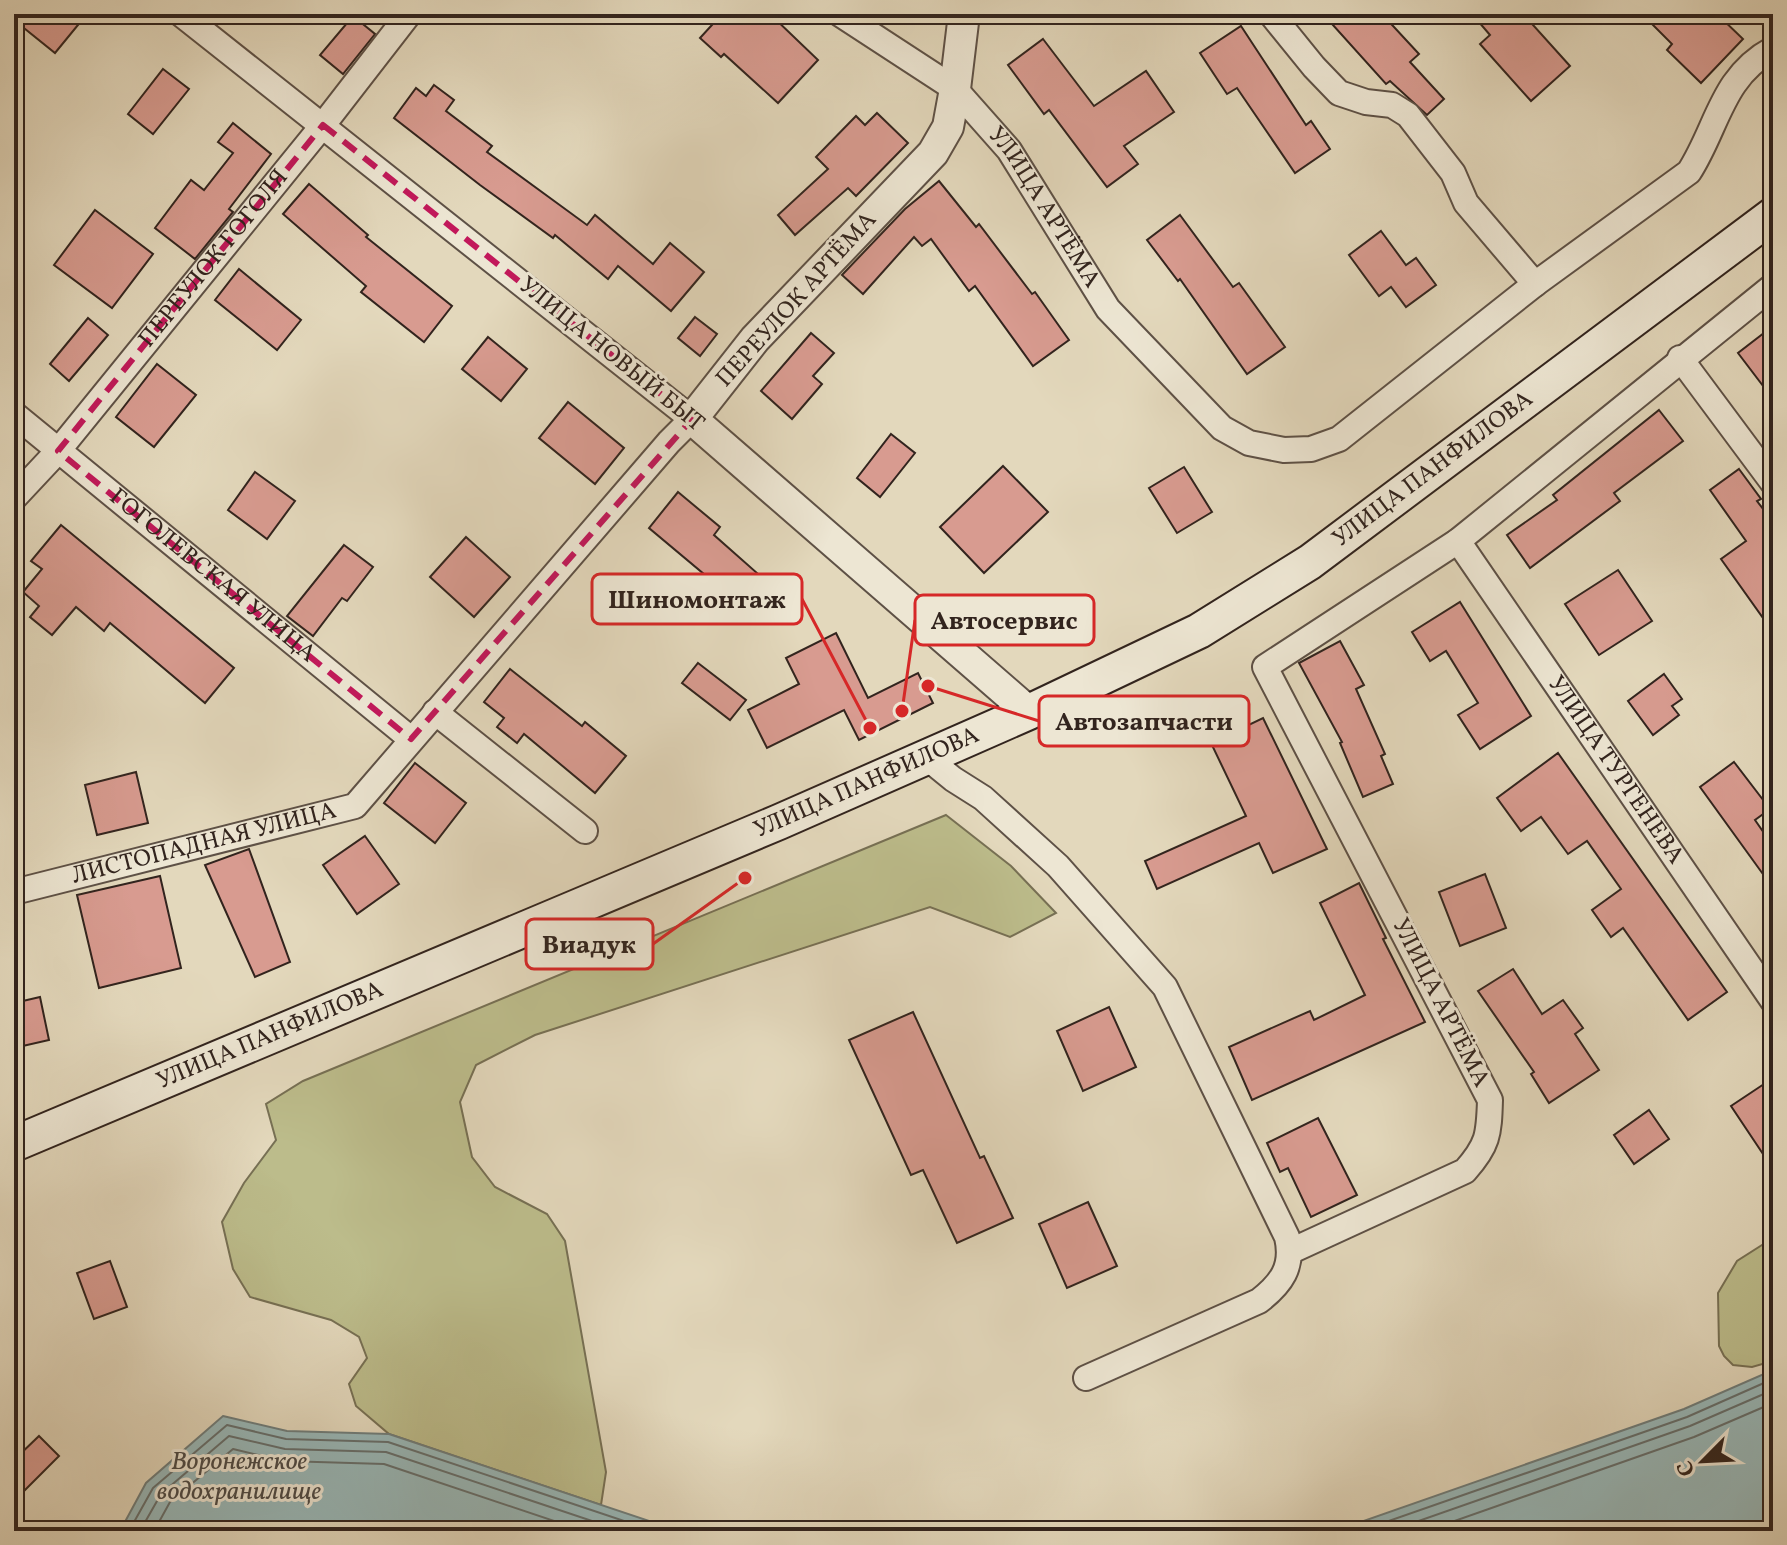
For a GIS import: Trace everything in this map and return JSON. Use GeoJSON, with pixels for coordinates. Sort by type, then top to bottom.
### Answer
{"type":"FeatureCollection","features":[{"type":"Feature","properties":{"kind":"main road","name":"УЛИЦА ПАНФИЛОВА"},"geometry":{"type":"LineString","coordinates":[[14,1144],[554,918],[926,757],[1199,631],[1310,562],[1773,215]]}},
{"type":"Feature","properties":{"kind":"street","name":"УЛИЦА НОВЫЙ БЫТ"},"geometry":{"type":"LineString","coordinates":[[181,14],[692,419],[1029,712]]}},
{"type":"Feature","properties":{"kind":"street","name":"ПЕРЕУЛОК ГОГОЛЯ"},"geometry":{"type":"LineString","coordinates":[[14,498],[58,451],[323,125],[409,14]]}},
{"type":"Feature","properties":{"kind":"street","name":"УЛИЦА АРТЁМА"},"geometry":{"type":"LineString","coordinates":[[840,14],[955,89],[1009,150],[1108,309],[1222,428],[1249,443],[1284,450],[1311,449],[1339,439],[1535,284]]}},
{"type":"Feature","properties":{"kind":"street","name":"ПЕРЕУЛОК АРТЁМА"},"geometry":{"type":"LineString","coordinates":[[411,739],[692,419],[755,339],[933,153],[948,127],[964,14]]}},
{"type":"Feature","properties":{"kind":"street"},"geometry":{"type":"LineString","coordinates":[[1271,14],[1339,93],[1366,102],[1392,105],[1408,115],[1453,173],[1466,203],[1535,284],[1689,172],[1702,151],[1717,110],[1738,75],[1773,49]]}},
{"type":"Feature","properties":{"kind":"street"},"geometry":{"type":"LineString","coordinates":[[1458,541],[1680,358],[1773,286]]}},
{"type":"Feature","properties":{"kind":"street"},"geometry":{"type":"LineString","coordinates":[[1680,358],[1773,483]]}},
{"type":"Feature","properties":{"kind":"street","name":"ГОГОЛЕВСКАЯ УЛИЦА"},"geometry":{"type":"LineString","coordinates":[[14,414],[411,739]]}},
{"type":"Feature","properties":{"kind":"street","name":"УЛИЦА АРТЁМА"},"geometry":{"type":"LineString","coordinates":[[1291,1251],[1465,1171],[1481,1152],[1489,1135],[1490,1100],[1265,667],[1458,541]]}},
{"type":"Feature","properties":{"kind":"street","name":"УЛИЦА ТУРГЕНЕВА"},"geometry":{"type":"LineString","coordinates":[[1458,541],[1773,1001]]}},
{"type":"Feature","properties":{"kind":"street"},"geometry":{"type":"LineString","coordinates":[[435,712],[585,831]]}},
{"type":"Feature","properties":{"kind":"street","name":"ЛИСТОПАДНАЯ УЛИЦА"},"geometry":{"type":"LineString","coordinates":[[14,892],[355,806],[411,739]]}},
{"type":"Feature","properties":{"kind":"street"},"geometry":{"type":"LineString","coordinates":[[926,757],[983,798],[1039,848],[1165,987],[1287,1237],[1291,1251],[1286,1274],[1278,1287],[1259,1301],[1086,1378]]}},
{"type":"Feature","properties":{"kind":"highlighted area"},"geometry":{"type":"Polygon","coordinates":[[[323,125],[692,419],[411,739],[58,451],[323,125]]]}},
{"type":"Feature","properties":{"kind":"green space"},"geometry":{"type":"Polygon","coordinates":[[[946,815],[1011,866],[1056,913],[1010,937],[930,907],[535,1035],[476,1065],[460,1102],[472,1157],[495,1187],[547,1214],[565,1241],[606,1472],[601,1505],[389,1434],[356,1406],[349,1384],[367,1358],[359,1337],[331,1320],[250,1297],[233,1269],[222,1222],[244,1183],[276,1140],[266,1104],[303,1081],[946,815]]]}},
{"type":"Feature","properties":{"kind":"green space"},"geometry":{"type":"Polygon","coordinates":[[[1773,1238],[1773,1361],[1752,1367],[1733,1365],[1719,1346],[1718,1293],[1737,1261],[1773,1238]]]}},
{"type":"Feature","properties":{"kind":"water"},"geometry":{"type":"Polygon","coordinates":[[[1773,1370],[1773,1531],[1335,1531],[1684,1409],[1773,1370]]]}},
{"type":"Feature","properties":{"kind":"water","name":"Воронежское водохранилище"},"geometry":{"type":"Polygon","coordinates":[[[223,1416],[287,1431],[389,1434],[679,1531],[120,1531],[146,1483],[223,1416]]]}},
{"type":"Feature","properties":{"kind":"building"},"geometry":{"type":"Polygon","coordinates":[[[14,14],[87,14],[55,53],[14,20],[14,14]]]}},
{"type":"Feature","properties":{"kind":"building"},"geometry":{"type":"Polygon","coordinates":[[[722,14],[770,14],[818,60],[778,103],[724,54],[721,57],[700,38],[722,14]]]}},
{"type":"Feature","properties":{"kind":"building"},"geometry":{"type":"Polygon","coordinates":[[[1323,14],[1382,14],[1419,54],[1410,62],[1444,99],[1427,115],[1390,81],[1386,84],[1323,14]]]}},
{"type":"Feature","properties":{"kind":"building"},"geometry":{"type":"Polygon","coordinates":[[[1472,14],[1523,14],[1570,66],[1531,101],[1480,44],[1490,35],[1472,14]]]}},
{"type":"Feature","properties":{"kind":"building"},"geometry":{"type":"Polygon","coordinates":[[[1642,14],[1717,14],[1743,39],[1701,83],[1667,50],[1672,44],[1642,14]]]}},
{"type":"Feature","properties":{"kind":"building"},"geometry":{"type":"Polygon","coordinates":[[[353,16],[375,34],[343,74],[320,55],[353,16]]]}},
{"type":"Feature","properties":{"kind":"building"},"geometry":{"type":"Polygon","coordinates":[[[1241,26],[1306,125],[1311,121],[1330,149],[1295,173],[1237,88],[1227,94],[1200,53],[1241,26]]]}},
{"type":"Feature","properties":{"kind":"building"},"geometry":{"type":"Polygon","coordinates":[[[1043,39],[1094,106],[1146,71],[1174,112],[1124,146],[1138,164],[1107,187],[1049,110],[1044,114],[1008,65],[1043,39]]]}},
{"type":"Feature","properties":{"kind":"building"},"geometry":{"type":"Polygon","coordinates":[[[163,69],[189,89],[153,134],[128,114],[163,69]]]}},
{"type":"Feature","properties":{"kind":"building"},"geometry":{"type":"Polygon","coordinates":[[[434,85],[454,100],[446,111],[492,146],[487,152],[587,225],[595,215],[653,264],[670,243],[704,272],[671,311],[618,266],[608,279],[555,235],[553,238],[480,185],[394,118],[416,88],[426,96],[434,85]]]}},
{"type":"Feature","properties":{"kind":"building"},"geometry":{"type":"Polygon","coordinates":[[[877,113],[908,143],[856,196],[848,188],[795,235],[778,215],[828,169],[816,157],[856,116],[865,125],[877,113]]]}},
{"type":"Feature","properties":{"kind":"building"},"geometry":{"type":"Polygon","coordinates":[[[233,123],[271,154],[229,209],[233,212],[195,259],[155,228],[191,180],[204,190],[233,153],[218,142],[233,123]]]}},
{"type":"Feature","properties":{"kind":"building"},"geometry":{"type":"Polygon","coordinates":[[[939,181],[976,227],[979,224],[1032,294],[1035,292],[1069,340],[1033,366],[975,286],[969,291],[931,239],[922,246],[914,237],[863,294],[842,275],[905,209],[939,181]]]}},
{"type":"Feature","properties":{"kind":"building"},"geometry":{"type":"Polygon","coordinates":[[[309,184],[368,235],[366,237],[452,306],[424,342],[361,292],[366,286],[283,214],[309,184]]]}},
{"type":"Feature","properties":{"kind":"building"},"geometry":{"type":"Polygon","coordinates":[[[95,210],[153,254],[112,308],[54,265],[95,210]]]}},
{"type":"Feature","properties":{"kind":"building"},"geometry":{"type":"Polygon","coordinates":[[[1180,215],[1233,287],[1239,283],[1285,347],[1247,374],[1180,279],[1178,281],[1147,240],[1180,215]]]}},
{"type":"Feature","properties":{"kind":"building"},"geometry":{"type":"Polygon","coordinates":[[[1381,231],[1406,265],[1416,258],[1436,285],[1406,307],[1391,287],[1379,296],[1349,255],[1381,231]]]}},
{"type":"Feature","properties":{"kind":"building"},"geometry":{"type":"Polygon","coordinates":[[[239,269],[301,320],[277,350],[215,300],[239,269]]]}},
{"type":"Feature","properties":{"kind":"building"},"geometry":{"type":"Polygon","coordinates":[[[695,317],[717,334],[700,356],[678,338],[695,317]]]}},
{"type":"Feature","properties":{"kind":"building"},"geometry":{"type":"Polygon","coordinates":[[[88,318],[108,335],[69,381],[50,364],[88,318]]]}},
{"type":"Feature","properties":{"kind":"building"},"geometry":{"type":"Polygon","coordinates":[[[1773,326],[1773,399],[1738,353],[1773,326]]]}},
{"type":"Feature","properties":{"kind":"building"},"geometry":{"type":"Polygon","coordinates":[[[811,333],[834,353],[813,376],[822,384],[792,419],[761,391],[811,333]]]}},
{"type":"Feature","properties":{"kind":"building"},"geometry":{"type":"Polygon","coordinates":[[[488,337],[527,369],[501,401],[462,369],[488,337]]]}},
{"type":"Feature","properties":{"kind":"building"},"geometry":{"type":"Polygon","coordinates":[[[157,364],[196,395],[154,447],[116,417],[157,364]]]}},
{"type":"Feature","properties":{"kind":"building"},"geometry":{"type":"Polygon","coordinates":[[[568,402],[624,448],[595,484],[539,438],[568,402]]]}},
{"type":"Feature","properties":{"kind":"building"},"geometry":{"type":"Polygon","coordinates":[[[1659,410],[1683,441],[1614,493],[1620,501],[1530,568],[1507,535],[1557,500],[1553,495],[1659,410]]]}},
{"type":"Feature","properties":{"kind":"building"},"geometry":{"type":"Polygon","coordinates":[[[891,434],[915,453],[880,497],[857,478],[891,434]]]}},
{"type":"Feature","properties":{"kind":"building"},"geometry":{"type":"Polygon","coordinates":[[[1003,466],[1048,512],[984,573],[940,527],[1003,466]]]}},
{"type":"Feature","properties":{"kind":"building"},"geometry":{"type":"Polygon","coordinates":[[[1184,467],[1212,512],[1177,533],[1149,488],[1184,467]]]}},
{"type":"Feature","properties":{"kind":"building"},"geometry":{"type":"Polygon","coordinates":[[[1739,469],[1773,522],[1773,632],[1721,559],[1746,541],[1710,490],[1739,469]]]}},
{"type":"Feature","properties":{"kind":"building"},"geometry":{"type":"Polygon","coordinates":[[[255,472],[295,501],[267,539],[228,510],[255,472]]]}},
{"type":"Feature","properties":{"kind":"building"},"geometry":{"type":"Polygon","coordinates":[[[678,492],[720,527],[714,535],[775,589],[746,622],[700,581],[705,575],[649,528],[678,492]]]}},
{"type":"Feature","properties":{"kind":"building"},"geometry":{"type":"Polygon","coordinates":[[[61,525],[234,668],[205,703],[110,623],[104,631],[76,607],[52,635],[30,617],[39,606],[23,592],[42,569],[31,561],[61,525]]]}},
{"type":"Feature","properties":{"kind":"building"},"geometry":{"type":"Polygon","coordinates":[[[466,537],[510,577],[474,617],[430,577],[466,537]]]}},
{"type":"Feature","properties":{"kind":"building"},"geometry":{"type":"Polygon","coordinates":[[[344,545],[373,567],[347,601],[342,598],[313,636],[287,616],[344,545]]]}},
{"type":"Feature","properties":{"kind":"building"},"geometry":{"type":"Polygon","coordinates":[[[1618,570],[1652,621],[1599,655],[1565,604],[1618,570]]]}},
{"type":"Feature","properties":{"kind":"building"},"geometry":{"type":"Polygon","coordinates":[[[1460,602],[1531,716],[1480,749],[1458,715],[1478,703],[1446,651],[1430,661],[1412,632],[1460,602]]]}},
{"type":"Feature","properties":{"kind":"building"},"geometry":{"type":"Polygon","coordinates":[[[836,633],[868,698],[918,673],[933,703],[859,740],[844,710],[767,748],[748,710],[799,684],[786,658],[836,633]]]}},
{"type":"Feature","properties":{"kind":"building"},"geometry":{"type":"Polygon","coordinates":[[[1340,641],[1364,685],[1356,689],[1385,754],[1381,756],[1393,784],[1363,797],[1342,742],[1299,663],[1340,641]]]}},
{"type":"Feature","properties":{"kind":"building"},"geometry":{"type":"Polygon","coordinates":[[[698,663],[746,700],[730,720],[682,683],[698,663]]]}},
{"type":"Feature","properties":{"kind":"building"},"geometry":{"type":"Polygon","coordinates":[[[510,669],[582,726],[585,722],[626,756],[595,793],[524,734],[517,743],[497,727],[504,718],[484,702],[510,669]]]}},
{"type":"Feature","properties":{"kind":"building"},"geometry":{"type":"Polygon","coordinates":[[[1664,674],[1682,699],[1672,706],[1679,715],[1653,735],[1628,701],[1664,674]]]}},
{"type":"Feature","properties":{"kind":"building"},"geometry":{"type":"Polygon","coordinates":[[[1263,718],[1327,849],[1273,873],[1259,843],[1157,889],[1145,861],[1246,816],[1211,743],[1263,718]]]}},
{"type":"Feature","properties":{"kind":"building"},"geometry":{"type":"Polygon","coordinates":[[[1558,753],[1727,992],[1688,1020],[1623,928],[1611,937],[1592,910],[1621,889],[1587,841],[1568,854],[1541,817],[1521,831],[1497,798],[1558,753]]]}},
{"type":"Feature","properties":{"kind":"building"},"geometry":{"type":"Polygon","coordinates":[[[1734,762],[1770,809],[1755,820],[1773,846],[1773,888],[1700,787],[1734,762]]]}},
{"type":"Feature","properties":{"kind":"building"},"geometry":{"type":"Polygon","coordinates":[[[415,763],[466,803],[435,843],[384,803],[415,763]]]}},
{"type":"Feature","properties":{"kind":"building"},"geometry":{"type":"Polygon","coordinates":[[[136,772],[148,823],[97,835],[85,785],[136,772]]]}},
{"type":"Feature","properties":{"kind":"building"},"geometry":{"type":"Polygon","coordinates":[[[365,836],[399,884],[357,914],[323,865],[365,836]]]}},
{"type":"Feature","properties":{"kind":"building"},"geometry":{"type":"Polygon","coordinates":[[[249,849],[290,962],[255,977],[205,865],[249,849]]]}},
{"type":"Feature","properties":{"kind":"building"},"geometry":{"type":"Polygon","coordinates":[[[1485,874],[1506,928],[1460,946],[1439,892],[1485,874]]]}},
{"type":"Feature","properties":{"kind":"building"},"geometry":{"type":"Polygon","coordinates":[[[160,876],[181,968],[99,988],[77,895],[160,876]]]}},
{"type":"Feature","properties":{"kind":"building"},"geometry":{"type":"Polygon","coordinates":[[[1359,883],[1425,1022],[1252,1100],[1229,1047],[1310,1011],[1314,1020],[1365,995],[1320,903],[1359,883]]]}},
{"type":"Feature","properties":{"kind":"building"},"geometry":{"type":"Polygon","coordinates":[[[1513,969],[1542,1014],[1563,1000],[1583,1028],[1575,1034],[1599,1070],[1549,1103],[1531,1074],[1534,1072],[1478,991],[1513,969]]]}},
{"type":"Feature","properties":{"kind":"building"},"geometry":{"type":"Polygon","coordinates":[[[40,997],[49,1040],[14,1048],[14,1003],[40,997]]]}},
{"type":"Feature","properties":{"kind":"building"},"geometry":{"type":"Polygon","coordinates":[[[1109,1007],[1136,1067],[1083,1091],[1057,1031],[1109,1007]]]}},
{"type":"Feature","properties":{"kind":"building"},"geometry":{"type":"Polygon","coordinates":[[[913,1012],[980,1158],[984,1156],[1013,1218],[957,1243],[923,1170],[911,1175],[849,1040],[913,1012]]]}},
{"type":"Feature","properties":{"kind":"building"},"geometry":{"type":"Polygon","coordinates":[[[1773,1078],[1773,1169],[1731,1106],[1773,1078]]]}},
{"type":"Feature","properties":{"kind":"building"},"geometry":{"type":"Polygon","coordinates":[[[1649,1110],[1669,1139],[1634,1164],[1614,1135],[1649,1110]]]}},
{"type":"Feature","properties":{"kind":"building"},"geometry":{"type":"Polygon","coordinates":[[[1318,1118],[1357,1195],[1311,1217],[1288,1168],[1280,1172],[1267,1143],[1318,1118]]]}},
{"type":"Feature","properties":{"kind":"building"},"geometry":{"type":"Polygon","coordinates":[[[1088,1202],[1117,1266],[1067,1288],[1039,1224],[1088,1202]]]}},
{"type":"Feature","properties":{"kind":"building"},"geometry":{"type":"Polygon","coordinates":[[[110,1261],[127,1307],[94,1319],[77,1273],[110,1261]]]}},
{"type":"Feature","properties":{"kind":"building"},"geometry":{"type":"Polygon","coordinates":[[[39,1436],[59,1456],[14,1501],[14,1460],[39,1436]]]}},
{"type":"Feature","properties":{"kind":"place","name":"Автозапчасти"},"geometry":{"type":"Point","coordinates":[928,686]}},
{"type":"Feature","properties":{"kind":"place","name":"Автосервис"},"geometry":{"type":"Point","coordinates":[902,711]}},
{"type":"Feature","properties":{"kind":"place","name":"Шиномонтаж"},"geometry":{"type":"Point","coordinates":[870,728]}},
{"type":"Feature","properties":{"kind":"place","name":"Виадук"},"geometry":{"type":"Point","coordinates":[745,878]}}]}
